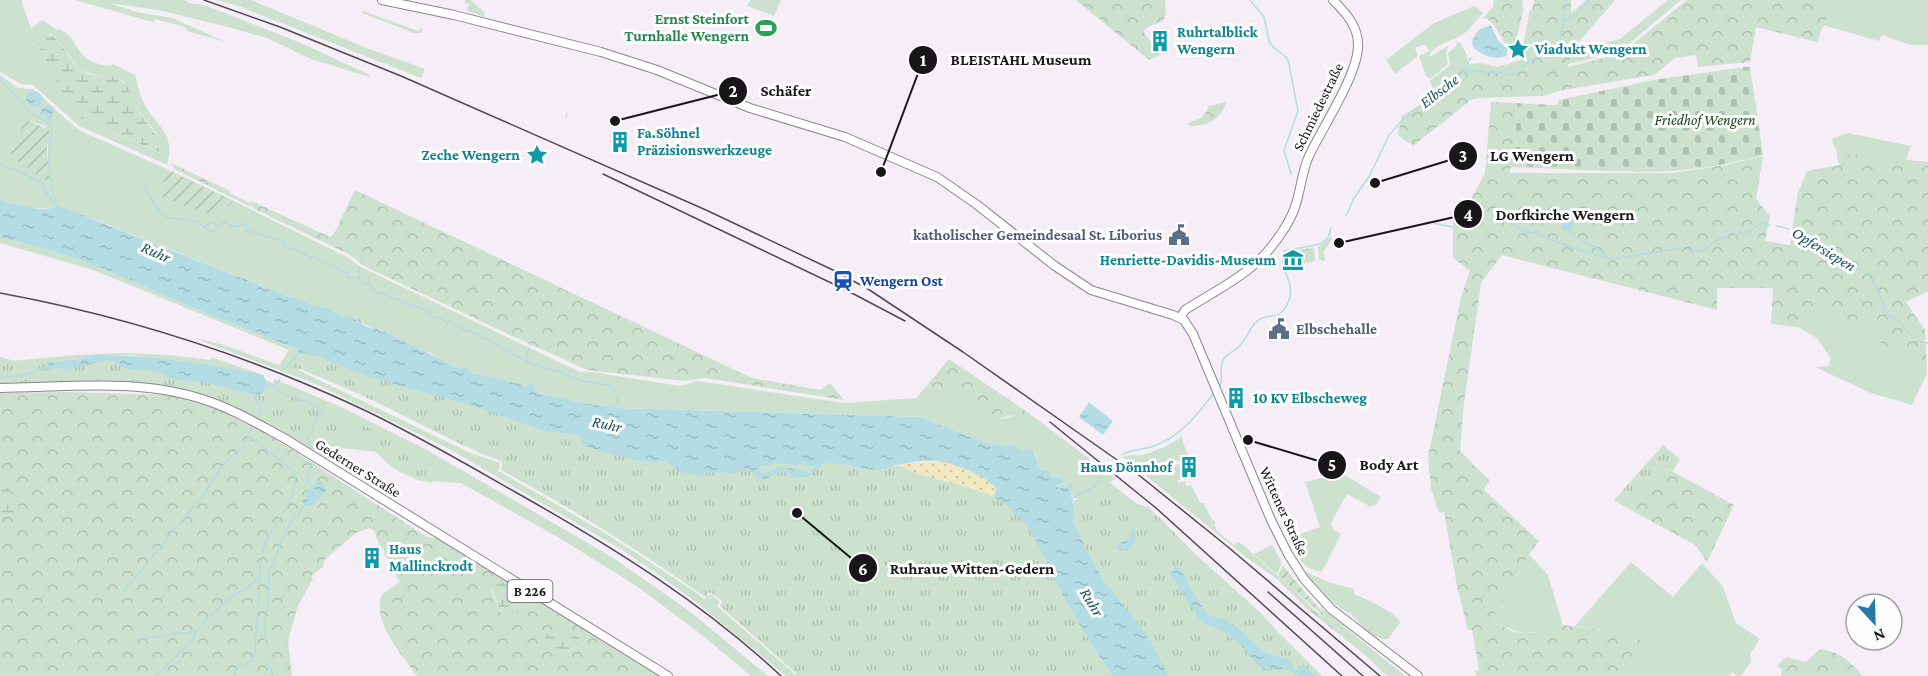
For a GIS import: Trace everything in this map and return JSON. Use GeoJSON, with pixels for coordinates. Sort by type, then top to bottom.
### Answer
{"type":"FeatureCollection","features":[{"type":"Feature","properties":{"kind":"main road"},"geometry":{"type":"LineString","coordinates":[[382,0],[546,37],[601,52],[657,70],[750,108],[845,137],[937,177],[1091,290],[1180,318]]}},
{"type":"Feature","properties":{"kind":"main road","name":"Schmiedestraße"},"geometry":{"type":"LineString","coordinates":[[1180,318],[1185,310],[1235,279],[1266,253],[1293,212],[1309,156],[1344,88],[1358,52],[1357,35],[1353,24],[1333,0]]}},
{"type":"Feature","properties":{"kind":"main road","name":"Wittener Straße"},"geometry":{"type":"LineString","coordinates":[[1180,318],[1191,330],[1271,520],[1304,579],[1331,609],[1418,676]]}},
{"type":"Feature","properties":{"kind":"main road","name":"Gederner Straße"},"geometry":{"type":"LineString","coordinates":[[0,388],[110,386],[157,388],[193,396],[225,407],[284,438],[668,676]]}},
{"type":"Feature","properties":{"kind":"green space"},"geometry":{"type":"Polygon","coordinates":[[[0,0],[21,0],[31,28],[43,20],[58,31],[59,29],[66,33],[90,60],[99,64],[111,66],[113,64],[135,75],[144,103],[168,140],[167,165],[79,126],[33,85],[21,84],[0,72],[0,0]],[[44,32],[38,45],[75,116],[160,153],[156,133],[138,110],[125,82],[80,70],[51,34],[44,32]]]}},
{"type":"Feature","properties":{"kind":"green space"},"geometry":{"type":"Polygon","coordinates":[[[75,0],[185,0],[189,3],[204,5],[301,43],[370,75],[369,77],[311,59],[267,38],[228,27],[158,10],[109,3],[137,12],[172,18],[226,42],[187,31],[185,27],[154,19],[154,22],[149,21],[75,0]]]}},
{"type":"Feature","properties":{"kind":"green space"},"geometry":{"type":"Polygon","coordinates":[[[217,0],[251,0],[364,47],[425,69],[421,78],[241,7],[217,0]]]}},
{"type":"Feature","properties":{"kind":"green space"},"geometry":{"type":"Polygon","coordinates":[[[465,0],[471,0],[485,13],[484,17],[468,11],[469,4],[465,3],[465,0]]]}},
{"type":"Feature","properties":{"kind":"green space"},"geometry":{"type":"Polygon","coordinates":[[[750,0],[781,0],[774,16],[747,6],[750,0]]]}},
{"type":"Feature","properties":{"kind":"green space"},"geometry":{"type":"Polygon","coordinates":[[[1076,0],[1165,0],[1166,14],[1163,21],[1143,31],[1160,55],[1149,60],[1076,0]]]}},
{"type":"Feature","properties":{"kind":"green space"},"geometry":{"type":"Polygon","coordinates":[[[1494,0],[1523,0],[1522,7],[1524,8],[1515,45],[1505,43],[1493,24],[1483,18],[1493,7],[1494,0]]]}},
{"type":"Feature","properties":{"kind":"green space"},"geometry":{"type":"Polygon","coordinates":[[[1534,0],[1571,0],[1571,13],[1586,0],[1615,0],[1571,51],[1568,67],[1607,57],[1627,49],[1687,0],[1833,0],[1817,42],[1756,27],[1750,62],[1698,67],[1696,55],[1675,58],[1654,75],[1563,90],[1542,96],[1479,98],[1471,100],[1413,146],[1398,135],[1402,116],[1432,97],[1441,85],[1470,64],[1480,63],[1498,67],[1520,60],[1534,0]]]}},
{"type":"Feature","properties":{"kind":"green space"},"geometry":{"type":"Polygon","coordinates":[[[1668,0],[1681,0],[1625,47],[1598,57],[1568,64],[1571,51],[1620,39],[1668,0]]]}},
{"type":"Feature","properties":{"kind":"green space"},"geometry":{"type":"Polygon","coordinates":[[[1833,0],[1928,0],[1928,45],[1910,45],[1882,35],[1879,41],[1823,25],[1833,0]]]}},
{"type":"Feature","properties":{"kind":"green space"},"geometry":{"type":"Polygon","coordinates":[[[1474,6],[1483,13],[1470,28],[1440,45],[1429,56],[1449,45],[1446,52],[1448,64],[1430,79],[1426,76],[1419,56],[1429,51],[1425,44],[1415,48],[1418,56],[1395,74],[1386,60],[1434,23],[1474,6]]]}},
{"type":"Feature","properties":{"kind":"green space"},"geometry":{"type":"Polygon","coordinates":[[[363,11],[418,31],[420,28],[423,30],[421,33],[414,33],[362,13],[363,11]]]}},
{"type":"Feature","properties":{"kind":"green space"},"geometry":{"type":"Polygon","coordinates":[[[44,32],[56,39],[82,71],[92,75],[113,77],[125,83],[141,116],[157,137],[161,153],[75,116],[36,41],[44,32]]]}},
{"type":"Feature","properties":{"kind":"green space"},"geometry":{"type":"Polygon","coordinates":[[[1460,42],[1470,64],[1441,85],[1434,93],[1430,81],[1450,65],[1448,53],[1457,45],[1456,43],[1460,42]]]}},
{"type":"Feature","properties":{"kind":"green space","name":"Friedhof Wengern"},"geometry":{"type":"Polygon","coordinates":[[[1750,67],[1763,155],[1718,165],[1672,171],[1511,167],[1515,159],[1517,103],[1557,105],[1559,100],[1653,80],[1750,67]]]}},
{"type":"Feature","properties":{"kind":"green space"},"geometry":{"type":"Polygon","coordinates":[[[0,75],[18,88],[33,89],[81,131],[167,169],[159,195],[218,212],[224,211],[234,201],[349,258],[359,266],[580,372],[680,386],[698,381],[844,403],[916,398],[929,383],[936,388],[949,389],[977,414],[986,418],[1002,419],[1030,414],[1116,479],[1109,483],[1137,504],[1073,501],[1077,499],[1069,494],[1071,483],[1068,487],[1058,488],[1057,486],[1064,483],[1043,471],[1037,462],[1036,454],[1022,451],[1012,445],[1004,446],[983,442],[920,417],[619,408],[538,393],[534,387],[459,368],[444,362],[428,349],[425,352],[385,331],[382,333],[366,325],[359,318],[359,323],[326,307],[287,296],[91,218],[54,208],[27,208],[0,200],[0,75]],[[27,120],[49,182],[48,143],[46,126],[27,120]]]}},
{"type":"Feature","properties":{"kind":"green space"},"geometry":{"type":"Polygon","coordinates":[[[1226,102],[1221,113],[1212,121],[1194,126],[1188,125],[1203,117],[1209,106],[1226,102]]]}},
{"type":"Feature","properties":{"kind":"green space"},"geometry":{"type":"Polygon","coordinates":[[[1491,102],[1517,103],[1515,160],[1509,173],[1673,173],[1763,156],[1756,199],[1770,216],[1765,241],[1790,245],[1798,192],[1807,171],[1839,165],[1836,153],[1928,162],[1928,291],[1906,302],[1925,330],[1927,373],[1905,347],[1884,348],[1871,323],[1854,326],[1825,302],[1802,316],[1798,327],[1771,324],[1773,288],[1717,288],[1717,310],[1502,255],[1481,283],[1464,403],[1460,451],[1489,480],[1484,490],[1539,541],[1529,554],[1493,620],[1513,632],[1533,633],[1563,625],[1640,635],[1643,661],[1635,671],[1639,676],[1476,676],[1475,671],[1479,670],[1472,630],[1468,630],[1457,586],[1444,512],[1439,513],[1431,489],[1428,457],[1461,297],[1470,271],[1453,258],[1453,214],[1458,205],[1472,197],[1485,173],[1491,102]]]}},
{"type":"Feature","properties":{"kind":"green space"},"geometry":{"type":"Polygon","coordinates":[[[27,120],[49,130],[47,149],[50,183],[10,156],[24,122],[27,120]]]}},
{"type":"Feature","properties":{"kind":"green space"},"geometry":{"type":"Polygon","coordinates":[[[1848,133],[1911,146],[1905,162],[1838,154],[1831,139],[1848,133]]]}},
{"type":"Feature","properties":{"kind":"green space"},"geometry":{"type":"Polygon","coordinates":[[[171,163],[250,203],[251,201],[330,237],[334,234],[355,190],[752,378],[821,390],[830,383],[844,400],[705,378],[684,381],[587,370],[364,266],[350,255],[253,208],[254,205],[251,207],[174,169],[171,163]]]}},
{"type":"Feature","properties":{"kind":"green space"},"geometry":{"type":"Polygon","coordinates":[[[167,169],[234,201],[222,211],[209,214],[159,195],[167,169]]]}},
{"type":"Feature","properties":{"kind":"green space"},"geometry":{"type":"Polygon","coordinates":[[[1330,232],[1332,239],[1324,251],[1325,261],[1319,260],[1318,247],[1330,238],[1330,232]]]}},
{"type":"Feature","properties":{"kind":"green space"},"geometry":{"type":"Polygon","coordinates":[[[0,238],[47,249],[92,265],[303,352],[298,370],[468,452],[500,463],[498,471],[620,542],[704,599],[710,594],[720,602],[717,606],[796,675],[803,672],[838,676],[786,676],[701,606],[624,551],[451,450],[316,384],[191,337],[224,345],[279,365],[289,350],[93,270],[0,243],[0,238]]]}},
{"type":"Feature","properties":{"kind":"green space"},"geometry":{"type":"Polygon","coordinates":[[[1314,247],[1315,261],[1299,264],[1301,250],[1314,247]]]}},
{"type":"Feature","properties":{"kind":"green space"},"geometry":{"type":"Polygon","coordinates":[[[1297,250],[1296,259],[1292,257],[1290,261],[1296,266],[1285,267],[1284,253],[1297,250]]]}},
{"type":"Feature","properties":{"kind":"green space"},"geometry":{"type":"Polygon","coordinates":[[[1825,302],[1854,326],[1871,323],[1884,348],[1905,347],[1927,373],[1912,405],[1871,393],[1815,367],[1828,366],[1831,359],[1817,338],[1798,327],[1802,316],[1825,302]]]}},
{"type":"Feature","properties":{"kind":"green space"},"geometry":{"type":"Polygon","coordinates":[[[300,351],[825,458],[900,466],[920,475],[971,488],[1001,500],[1072,507],[1075,500],[1096,491],[1109,482],[1137,504],[1148,507],[1195,554],[1260,612],[1322,676],[799,676],[720,606],[722,601],[710,592],[705,597],[605,530],[501,470],[502,461],[471,449],[355,392],[286,364],[300,351]]]}},
{"type":"Feature","properties":{"kind":"green space"},"geometry":{"type":"Polygon","coordinates":[[[122,353],[211,360],[211,357],[263,375],[131,355],[91,355],[80,359],[50,362],[120,366],[0,362],[75,355],[122,353]]]}},
{"type":"Feature","properties":{"kind":"green space"},"geometry":{"type":"Polygon","coordinates":[[[0,357],[22,363],[62,363],[95,357],[252,375],[271,382],[280,390],[353,420],[409,447],[411,462],[442,475],[430,483],[405,475],[392,467],[369,445],[357,439],[337,438],[314,431],[306,434],[304,448],[246,413],[225,404],[172,389],[0,384],[0,357]]]}},
{"type":"Feature","properties":{"kind":"green space"},"geometry":{"type":"Polygon","coordinates":[[[949,359],[1030,414],[988,419],[976,413],[953,393],[939,389],[931,390],[929,383],[949,359]]]}},
{"type":"Feature","properties":{"kind":"green space"},"geometry":{"type":"Polygon","coordinates":[[[275,379],[341,407],[427,450],[612,557],[692,613],[768,676],[751,676],[697,631],[635,585],[561,539],[461,483],[416,480],[391,454],[327,446],[327,459],[274,427],[267,397],[275,379]]]}},
{"type":"Feature","properties":{"kind":"green space"},"geometry":{"type":"Polygon","coordinates":[[[0,393],[172,395],[199,402],[248,421],[427,537],[437,538],[659,676],[417,676],[384,627],[380,605],[382,594],[400,582],[388,563],[384,549],[380,546],[374,531],[370,528],[356,533],[325,559],[323,567],[311,576],[313,579],[297,608],[288,641],[292,676],[0,676],[0,393]],[[489,585],[504,620],[531,603],[489,585]],[[561,627],[567,652],[584,643],[561,627]]]}},
{"type":"Feature","properties":{"kind":"green space"},"geometry":{"type":"Polygon","coordinates":[[[1182,436],[1189,457],[1170,463],[1171,466],[1179,464],[1183,478],[1177,481],[1178,483],[1185,481],[1187,486],[1191,485],[1200,503],[1203,503],[1213,521],[1215,520],[1215,525],[1211,524],[1216,527],[1216,530],[1234,545],[1238,542],[1243,545],[1312,608],[1306,608],[1277,579],[1247,558],[1123,457],[1153,452],[1182,436]]]}},
{"type":"Feature","properties":{"kind":"green space"},"geometry":{"type":"Polygon","coordinates":[[[1663,445],[1680,459],[1673,471],[1666,468],[1629,509],[1614,500],[1663,445]]]}},
{"type":"Feature","properties":{"kind":"green space"},"geometry":{"type":"Polygon","coordinates":[[[1666,468],[1734,505],[1707,562],[1695,545],[1629,509],[1666,468]]]}},
{"type":"Feature","properties":{"kind":"green space"},"geometry":{"type":"Polygon","coordinates":[[[1341,473],[1381,497],[1375,506],[1371,507],[1347,494],[1331,523],[1333,529],[1341,534],[1322,572],[1304,564],[1289,538],[1320,527],[1305,482],[1341,473]]]}},
{"type":"Feature","properties":{"kind":"green space"},"geometry":{"type":"Polygon","coordinates":[[[7,487],[18,503],[18,514],[12,519],[0,511],[0,488],[7,487]]]}},
{"type":"Feature","properties":{"kind":"green space"},"geometry":{"type":"Polygon","coordinates":[[[1272,545],[1282,563],[1277,574],[1254,554],[1272,545]]]}},
{"type":"Feature","properties":{"kind":"green space"},"geometry":{"type":"Polygon","coordinates":[[[1529,554],[1548,575],[1563,625],[1527,633],[1512,630],[1493,620],[1529,554]]]}},
{"type":"Feature","properties":{"kind":"green space"},"geometry":{"type":"Polygon","coordinates":[[[1631,562],[1673,597],[1702,563],[1723,587],[1736,623],[1760,639],[1750,654],[1751,662],[1741,676],[1732,672],[1729,676],[1639,676],[1606,631],[1575,626],[1631,562]]]}},
{"type":"Feature","properties":{"kind":"green space"},"geometry":{"type":"Polygon","coordinates":[[[1283,565],[1294,579],[1330,622],[1278,575],[1283,565]]]}},
{"type":"Feature","properties":{"kind":"green space"},"geometry":{"type":"Polygon","coordinates":[[[1304,571],[1328,582],[1354,589],[1354,594],[1388,611],[1400,623],[1388,639],[1371,634],[1350,612],[1341,609],[1329,600],[1304,571]]]}},
{"type":"Feature","properties":{"kind":"green space"},"geometry":{"type":"Polygon","coordinates":[[[499,580],[531,603],[504,621],[489,585],[499,580]]]}},
{"type":"Feature","properties":{"kind":"green space"},"geometry":{"type":"Polygon","coordinates":[[[1319,606],[1405,676],[1387,676],[1364,654],[1306,608],[1312,608],[1328,620],[1319,606]]]}},
{"type":"Feature","properties":{"kind":"green space"},"geometry":{"type":"Polygon","coordinates":[[[561,627],[585,642],[567,652],[547,644],[545,636],[561,627]]]}},
{"type":"Feature","properties":{"kind":"green space"},"geometry":{"type":"Polygon","coordinates":[[[1820,649],[1839,655],[1863,676],[1781,676],[1782,670],[1777,666],[1786,657],[1806,662],[1820,649]]]}},
{"type":"Feature","properties":{"kind":"sand"},"geometry":{"type":"Polygon","coordinates":[[[942,461],[986,479],[997,489],[993,497],[906,474],[898,464],[942,461]]]}},
{"type":"Feature","properties":{"kind":"water"},"geometry":{"type":"Polygon","coordinates":[[[1491,26],[1499,42],[1507,48],[1507,55],[1503,57],[1490,57],[1481,53],[1474,48],[1472,43],[1476,33],[1491,26]]]}},
{"type":"Feature","properties":{"kind":"water"},"geometry":{"type":"Polygon","coordinates":[[[34,91],[40,93],[42,99],[40,105],[34,107],[28,105],[26,99],[28,93],[34,91]]]}},
{"type":"Feature","properties":{"kind":"water"},"geometry":{"type":"Polygon","coordinates":[[[51,105],[53,109],[52,119],[48,122],[46,115],[39,114],[41,109],[51,105]]]}},
{"type":"Feature","properties":{"kind":"water","name":"Ruhr"},"geometry":{"type":"Polygon","coordinates":[[[0,200],[45,209],[59,206],[287,296],[326,307],[341,316],[352,317],[358,322],[358,315],[362,324],[370,328],[375,327],[382,333],[385,331],[425,352],[429,349],[428,353],[456,367],[527,386],[531,383],[538,393],[578,402],[619,408],[920,417],[983,442],[1004,446],[1012,444],[1022,451],[1030,448],[1041,470],[1047,470],[1052,475],[1066,481],[1057,486],[1058,488],[1067,487],[1073,483],[1070,493],[1073,501],[1073,522],[1092,561],[1105,583],[1148,636],[1168,676],[1113,676],[1077,620],[1029,529],[1007,506],[993,497],[997,489],[993,485],[964,469],[938,461],[901,464],[876,470],[829,463],[822,464],[806,477],[792,477],[790,473],[779,472],[765,480],[757,477],[751,470],[732,473],[711,472],[698,476],[678,471],[667,460],[657,462],[636,460],[582,446],[580,435],[545,431],[470,405],[369,377],[312,354],[300,353],[297,349],[92,265],[47,249],[0,238],[0,200]],[[774,463],[761,465],[759,468],[764,474],[777,468],[791,468],[809,473],[816,465],[809,466],[802,463],[796,465],[774,463]]]}},
{"type":"Feature","properties":{"kind":"water"},"geometry":{"type":"Polygon","coordinates":[[[1566,214],[1572,214],[1574,221],[1569,231],[1562,229],[1562,221],[1566,214]]]}},
{"type":"Feature","properties":{"kind":"water"},"geometry":{"type":"Polygon","coordinates":[[[91,355],[178,360],[220,367],[263,375],[268,385],[262,393],[256,395],[200,381],[175,380],[157,371],[126,369],[110,360],[48,371],[49,362],[80,359],[91,355]]]}},
{"type":"Feature","properties":{"kind":"water"},"geometry":{"type":"Polygon","coordinates":[[[1089,402],[1113,421],[1103,435],[1079,417],[1089,402]]]}},
{"type":"Feature","properties":{"kind":"water"},"geometry":{"type":"Polygon","coordinates":[[[319,481],[323,482],[326,492],[312,505],[305,505],[302,502],[310,488],[319,481]]]}},
{"type":"Feature","properties":{"kind":"water"},"geometry":{"type":"Polygon","coordinates":[[[1133,524],[1136,539],[1133,547],[1124,550],[1116,548],[1130,537],[1133,524]]]}},
{"type":"Feature","properties":{"kind":"water"},"geometry":{"type":"Polygon","coordinates":[[[1180,567],[1208,615],[1226,620],[1267,653],[1289,660],[1295,670],[1304,666],[1316,676],[1299,676],[1289,670],[1259,666],[1223,631],[1202,623],[1169,573],[1172,569],[1180,567]]]}},
{"type":"Feature","properties":{"kind":"waterway"},"geometry":{"type":"LineString","coordinates":[[1250,0],[1264,17],[1269,41],[1287,58],[1289,64],[1298,111],[1284,150],[1291,174]]}},
{"type":"Feature","properties":{"kind":"waterway"},"geometry":{"type":"LineString","coordinates":[[1564,20],[1567,0]]}},
{"type":"Feature","properties":{"kind":"waterway","name":"Elbsche"},"geometry":{"type":"LineString","coordinates":[[1346,216],[1354,198],[1370,175],[1389,135],[1404,118],[1434,97],[1441,87],[1467,70],[1518,73],[1530,60],[1554,52],[1559,44],[1563,22],[1576,14],[1590,0]]}},
{"type":"Feature","properties":{"kind":"waterway"},"geometry":{"type":"LineString","coordinates":[[1463,70],[1471,58]]}},
{"type":"Feature","properties":{"kind":"waterway"},"geometry":{"type":"LineString","coordinates":[[0,79],[29,111],[51,125]]}},
{"type":"Feature","properties":{"kind":"waterway"},"geometry":{"type":"LineString","coordinates":[[52,129],[49,167],[56,205]]}},
{"type":"Feature","properties":{"kind":"waterway"},"geometry":{"type":"LineString","coordinates":[[0,163],[8,169],[14,169],[42,183],[46,193],[57,207]]}},
{"type":"Feature","properties":{"kind":"waterway"},"geometry":{"type":"LineString","coordinates":[[143,185],[157,208],[166,217],[198,222],[204,227],[214,222],[216,226],[225,222],[234,227],[246,224],[247,231],[285,242],[284,246],[311,258],[316,256],[327,265],[349,273],[348,278],[355,277],[364,284],[369,283],[374,291],[428,311],[431,316],[442,319],[447,324],[450,321],[458,327],[482,336],[483,339],[487,339],[531,364],[582,381],[608,385],[615,392]]}},
{"type":"Feature","properties":{"kind":"waterway","name":"Opfersiepen"},"geometry":{"type":"LineString","coordinates":[[1519,213],[1517,226],[1524,232],[1535,233],[1572,248],[1614,259],[1676,249],[1703,251],[1718,239],[1751,231],[1762,222],[1769,225]]}},
{"type":"Feature","properties":{"kind":"waterway"},"geometry":{"type":"LineString","coordinates":[[1520,218],[1522,223],[1526,223]]}},
{"type":"Feature","properties":{"kind":"waterway","name":"Opfersiepen"},"geometry":{"type":"LineString","coordinates":[[1434,223],[1452,227]]}},
{"type":"Feature","properties":{"kind":"waterway"},"geometry":{"type":"LineString","coordinates":[[203,227],[213,232],[216,226]]}},
{"type":"Feature","properties":{"kind":"waterway","name":"Opfersiepen"},"geometry":{"type":"LineString","coordinates":[[1777,226],[1789,229]]}},
{"type":"Feature","properties":{"kind":"waterway","name":"Elbsche"},"geometry":{"type":"LineString","coordinates":[[1219,387],[1224,358],[1242,343],[1256,322],[1265,317],[1278,315],[1289,300],[1291,293],[1283,264],[1284,251],[1320,244],[1328,238],[1331,228]]}},
{"type":"Feature","properties":{"kind":"waterway","name":"Opfersiepen"},"geometry":{"type":"LineString","coordinates":[[1794,228],[1841,255],[1870,277],[1887,314],[1899,321],[1910,334]]}},
{"type":"Feature","properties":{"kind":"waterway"},"geometry":{"type":"LineString","coordinates":[[1568,229],[1607,257]]}},
{"type":"Feature","properties":{"kind":"waterway"},"geometry":{"type":"LineString","coordinates":[[361,263],[363,255]]}},
{"type":"Feature","properties":{"kind":"waterway"},"geometry":{"type":"LineString","coordinates":[[359,267],[359,278]]}},
{"type":"Feature","properties":{"kind":"waterway","name":"Opfersiepen"},"geometry":{"type":"LineString","coordinates":[[1916,341],[1928,343]]}},
{"type":"Feature","properties":{"kind":"waterway"},"geometry":{"type":"LineString","coordinates":[[527,361],[529,348]]}},
{"type":"Feature","properties":{"kind":"waterway"},"geometry":{"type":"LineString","coordinates":[[284,369],[300,353]]}},
{"type":"Feature","properties":{"kind":"waterway"},"geometry":{"type":"LineString","coordinates":[[0,377],[24,375],[47,366]]}},
{"type":"Feature","properties":{"kind":"waterway"},"geometry":{"type":"LineString","coordinates":[[268,385],[274,387],[280,379]]}},
{"type":"Feature","properties":{"kind":"waterway"},"geometry":{"type":"LineString","coordinates":[[274,387],[285,394],[316,406],[321,411],[307,440],[311,447]]}},
{"type":"Feature","properties":{"kind":"waterway","name":"Elbsche"},"geometry":{"type":"LineString","coordinates":[[1122,455],[1154,446],[1172,437],[1194,417],[1214,393]]}},
{"type":"Feature","properties":{"kind":"waterway"},"geometry":{"type":"LineString","coordinates":[[256,395],[256,400],[261,407],[258,415]]}},
{"type":"Feature","properties":{"kind":"waterway","name":"Ruhr"},"geometry":{"type":"LineString","coordinates":[[614,408],[618,402],[617,397]]}},
{"type":"Feature","properties":{"kind":"waterway"},"geometry":{"type":"LineString","coordinates":[[234,676],[235,671],[251,661],[255,654],[262,555],[270,533],[291,498],[295,480],[293,470],[248,436]]}},
{"type":"Feature","properties":{"kind":"waterway"},"geometry":{"type":"LineString","coordinates":[[123,592],[201,498],[224,463],[242,448],[248,437]]}},
{"type":"Feature","properties":{"kind":"waterway"},"geometry":{"type":"LineString","coordinates":[[309,484],[308,472],[312,463]]}},
{"type":"Feature","properties":{"kind":"waterway","name":"Elbsche"},"geometry":{"type":"LineString","coordinates":[[1072,498],[1093,488],[1106,472]]}},
{"type":"Feature","properties":{"kind":"waterway"},"geometry":{"type":"LineString","coordinates":[[285,533],[292,519],[305,505]]}},
{"type":"Feature","properties":{"kind":"waterway"},"geometry":{"type":"LineString","coordinates":[[265,641],[269,572],[284,535]]}},
{"type":"Feature","properties":{"kind":"waterway"},"geometry":{"type":"LineString","coordinates":[[156,676],[193,640],[202,623],[236,593],[245,590],[259,577]]}},
{"type":"Feature","properties":{"kind":"waterway"},"geometry":{"type":"LineString","coordinates":[[134,640],[195,631]]}},
{"type":"Feature","properties":{"kind":"waterway"},"geometry":{"type":"LineString","coordinates":[[266,659],[273,676]]}},
{"type":"Feature","properties":{"kind":"railway"},"geometry":{"type":"LineString","coordinates":[[204,0],[280,27],[401,76],[706,210],[868,289],[963,352],[1140,476],[1380,676]]}},
{"type":"Feature","properties":{"kind":"railway"},"geometry":{"type":"LineString","coordinates":[[603,174],[848,291],[905,321]]}},
{"type":"Feature","properties":{"kind":"railway"},"geometry":{"type":"LineString","coordinates":[[0,293],[93,313],[185,339],[319,389],[382,419],[479,471],[621,555],[720,624],[781,676]]}},
{"type":"Feature","properties":{"kind":"railway"},"geometry":{"type":"LineString","coordinates":[[1050,422],[1156,508],[1342,676]]}},
{"type":"Feature","properties":{"kind":"railway"},"geometry":{"type":"LineString","coordinates":[[1268,592],[1363,676]]}},
{"type":"Feature","properties":{"kind":"place","name":"Ernst Steinfort Turnhalle Wengern"},"geometry":{"type":"Point","coordinates":[766,28]}},
{"type":"Feature","properties":{"kind":"place","name":"Ruhrtalblick Wengern"},"geometry":{"type":"Point","coordinates":[1160,41]}},
{"type":"Feature","properties":{"kind":"place","name":"Viadukt Wengern"},"geometry":{"type":"Point","coordinates":[1518,49]}},
{"type":"Feature","properties":{"kind":"place","name":"Schäfer"},"geometry":{"type":"Point","coordinates":[615,121]}},
{"type":"Feature","properties":{"kind":"place","name":"Fa.Söhnel Präzisionswerkzeuge"},"geometry":{"type":"Point","coordinates":[620,142]}},
{"type":"Feature","properties":{"kind":"place","name":"Zeche Wengern"},"geometry":{"type":"Point","coordinates":[537,155]}},
{"type":"Feature","properties":{"kind":"place","name":"BLEISTAHL Museum"},"geometry":{"type":"Point","coordinates":[881,172]}},
{"type":"Feature","properties":{"kind":"place","name":"LG Wengern"},"geometry":{"type":"Point","coordinates":[1375,183]}},
{"type":"Feature","properties":{"kind":"place","name":"katholischer Gemeindesaal St. Liborius"},"geometry":{"type":"Point","coordinates":[1179,235]}},
{"type":"Feature","properties":{"kind":"place","name":"Dorfkirche Wengern"},"geometry":{"type":"Point","coordinates":[1339,243]}},
{"type":"Feature","properties":{"kind":"place","name":"Henriette-Davidis-Museum"},"geometry":{"type":"Point","coordinates":[1293,260]}},
{"type":"Feature","properties":{"kind":"place","name":"Wengern Ost"},"geometry":{"type":"Point","coordinates":[843,281]}},
{"type":"Feature","properties":{"kind":"place","name":"Elbschehalle"},"geometry":{"type":"Point","coordinates":[1279,329]}},
{"type":"Feature","properties":{"kind":"place","name":"10 KV Elbscheweg"},"geometry":{"type":"Point","coordinates":[1236,398]}},
{"type":"Feature","properties":{"kind":"place","name":"Body Art"},"geometry":{"type":"Point","coordinates":[1248,440]}},
{"type":"Feature","properties":{"kind":"place","name":"Haus Dönnhof"},"geometry":{"type":"Point","coordinates":[1189,467]}},
{"type":"Feature","properties":{"kind":"place","name":"Ruhraue Witten-Gedern"},"geometry":{"type":"Point","coordinates":[797,513]}},
{"type":"Feature","properties":{"kind":"place","name":"Haus Mallinckrodt"},"geometry":{"type":"Point","coordinates":[372,558]}}]}
